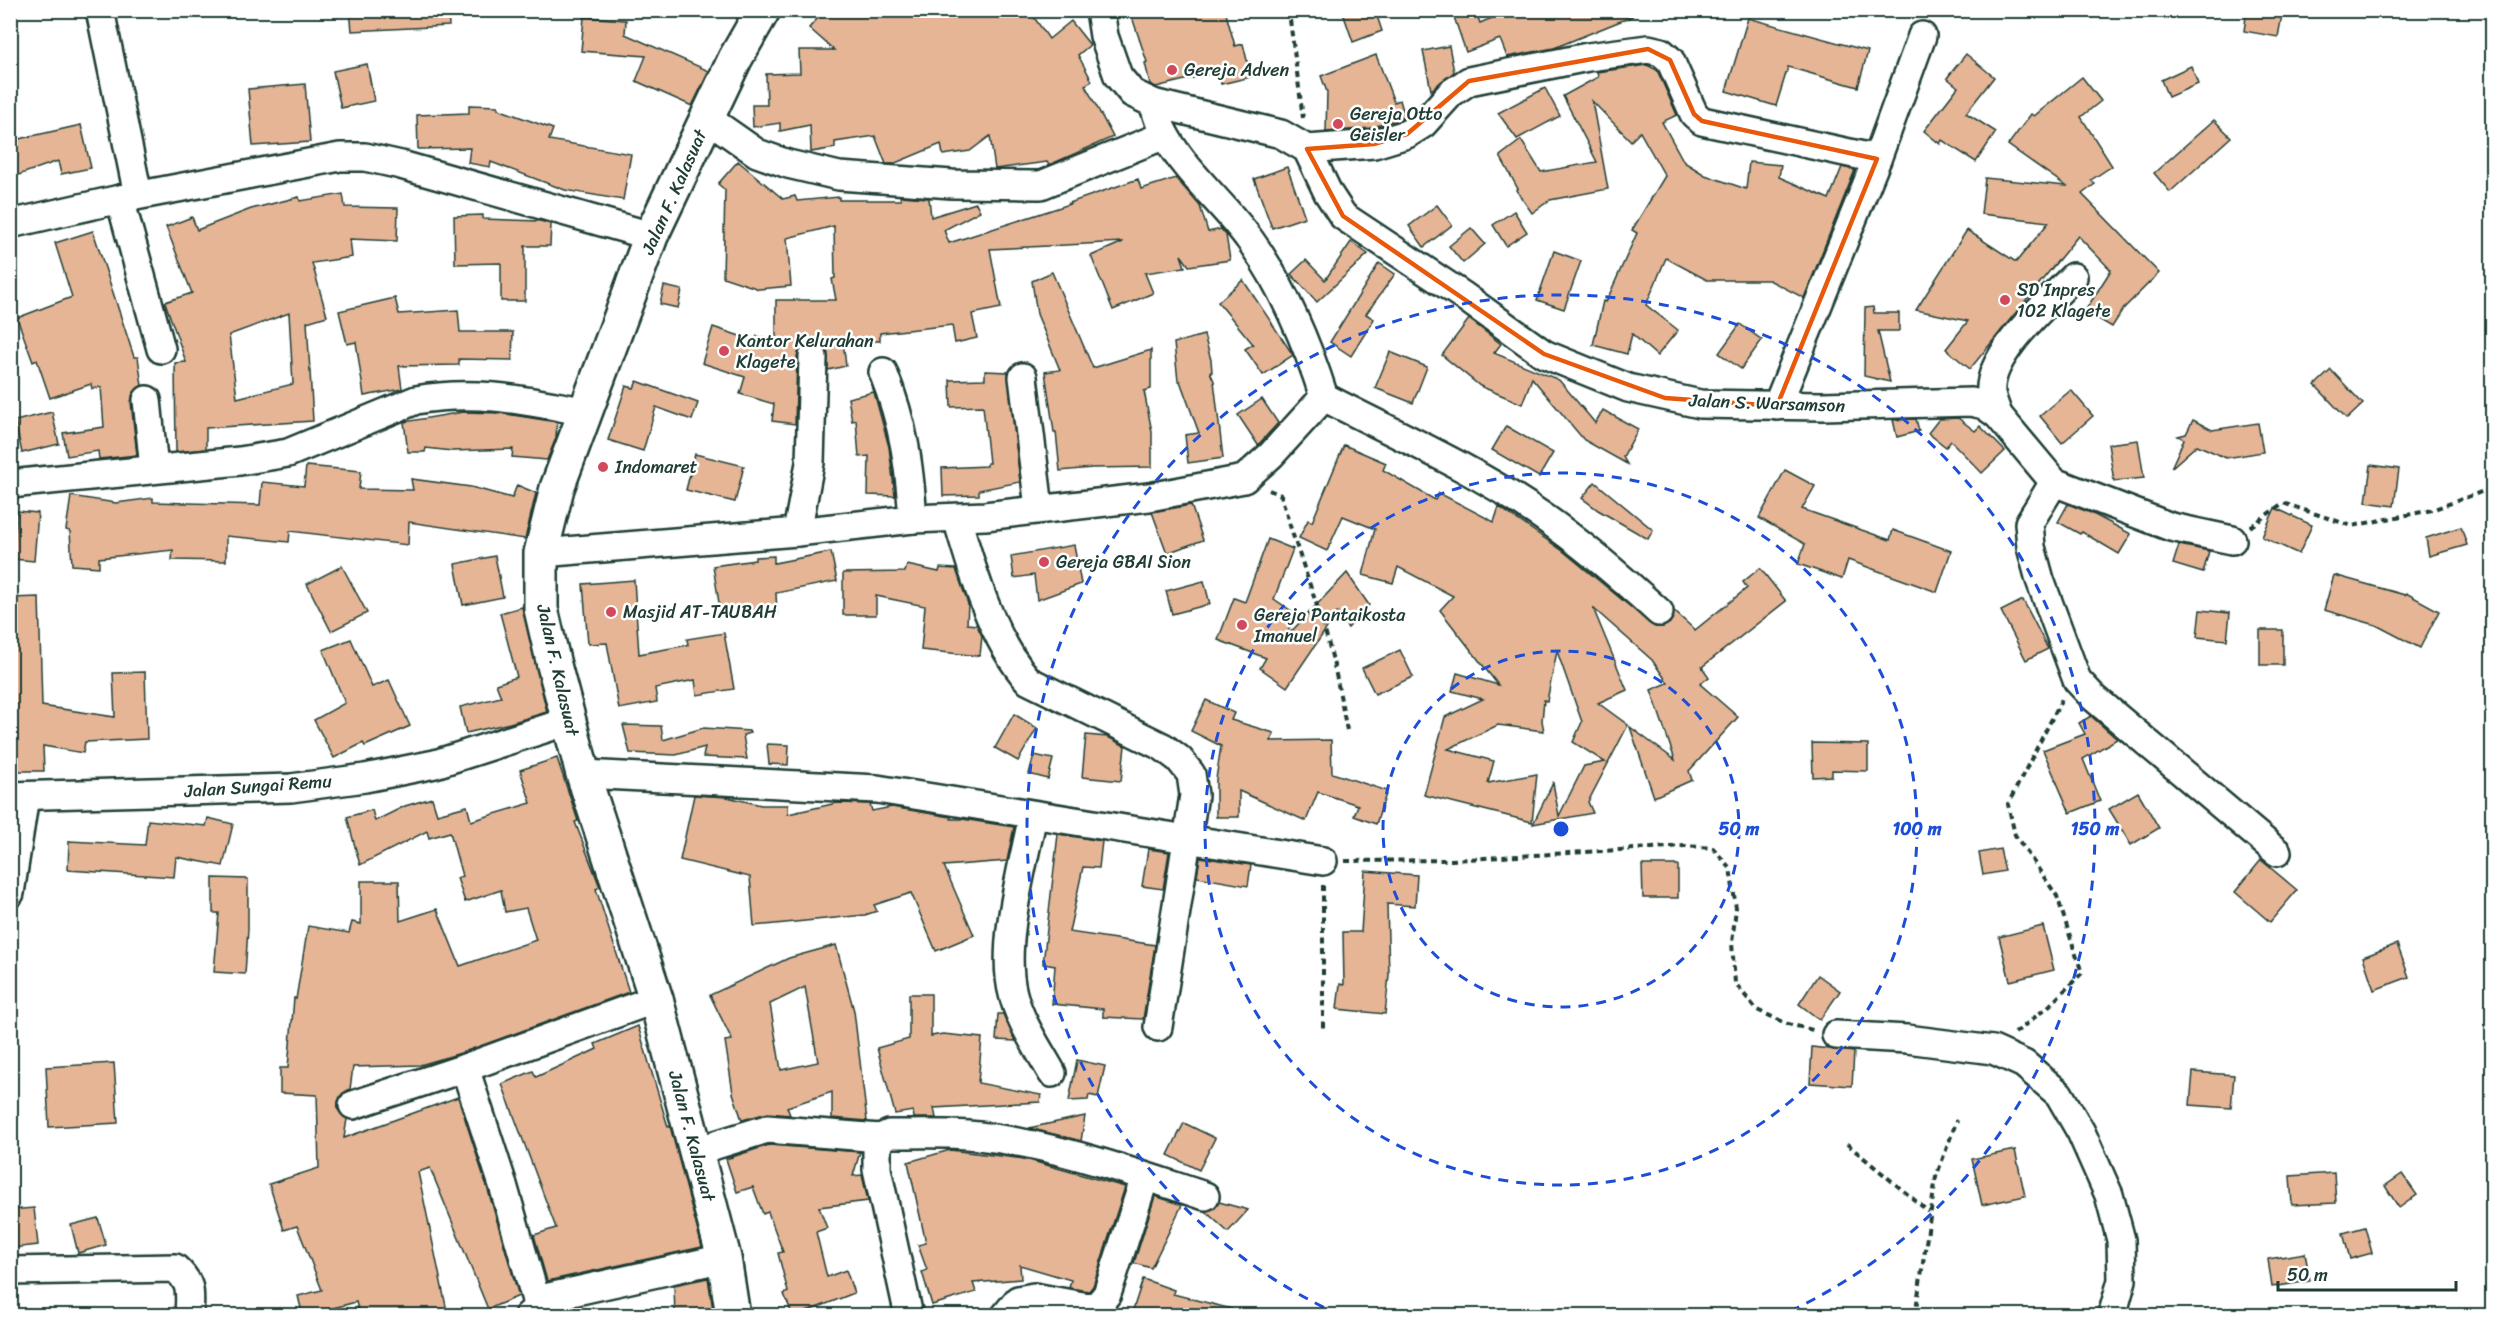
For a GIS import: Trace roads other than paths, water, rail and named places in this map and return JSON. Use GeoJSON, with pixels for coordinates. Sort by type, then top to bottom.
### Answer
{"type":"FeatureCollection","features":[{"type":"Feature","properties":{"kind":"street"},"geometry":{"type":"LineString","coordinates":[[100,10],[129,197],[161,349]]}},
{"type":"Feature","properties":{"kind":"street","name":"Jalan F. Kalasuat"},"geometry":{"type":"LineString","coordinates":[[733,1316],[724,1258],[656,999],[583,774],[569,721],[541,609],[542,553],[557,488],[651,236],[735,59],[763,10]]}},
{"type":"Feature","properties":{"kind":"street"},"geometry":{"type":"LineString","coordinates":[[1100,10],[1104,36],[1118,76],[1132,93],[1153,103],[1270,131],[1307,149],[1374,144],[1407,134],[1423,124],[1451,93],[1469,81],[1588,57],[1648,49],[1662,52],[1670,60],[1694,114],[1702,121],[1878,159]]}},
{"type":"Feature","properties":{"kind":"street"},"geometry":{"type":"LineString","coordinates":[[1777,406],[1878,159],[1922,36]]}},
{"type":"Feature","properties":{"kind":"street"},"geometry":{"type":"LineString","coordinates":[[1153,103],[1165,135],[1188,170],[1251,241],[1284,298],[1310,353],[1324,397],[1462,468],[1540,514],[1604,562],[1659,612]]}},
{"type":"Feature","properties":{"kind":"street"},"geometry":{"type":"LineString","coordinates":[[707,118],[757,153],[788,164],[839,176],[952,184],[1041,185],[1165,135]]}},
{"type":"Feature","properties":{"kind":"street","name":"Jalan S. Warsamson"},"geometry":{"type":"LineString","coordinates":[[1307,149],[1328,194],[1343,216],[1462,295],[1544,354],[1607,381],[1665,398],[1700,404],[1777,406],[1971,402],[1984,405],[1998,415],[2054,482],[2171,527],[2232,540]]}},
{"type":"Feature","properties":{"kind":"street"},"geometry":{"type":"LineString","coordinates":[[10,224],[129,197],[340,157],[365,158],[448,177],[651,236]]}},
{"type":"Feature","properties":{"kind":"street"},"geometry":{"type":"LineString","coordinates":[[1998,415],[1991,392],[1996,364],[2008,345],[2073,277]]}},
{"type":"Feature","properties":{"kind":"street"},"geometry":{"type":"LineString","coordinates":[[797,532],[810,463],[813,357]]}},
{"type":"Feature","properties":{"kind":"street"},"geometry":{"type":"LineString","coordinates":[[883,372],[895,402],[905,443],[909,463],[913,519]]}},
{"type":"Feature","properties":{"kind":"street"},"geometry":{"type":"LineString","coordinates":[[1023,377],[1039,508]]}},
{"type":"Feature","properties":{"kind":"street"},"geometry":{"type":"LineString","coordinates":[[10,483],[240,461],[288,453],[416,400],[434,397],[502,396],[587,412]]}},
{"type":"Feature","properties":{"kind":"street"},"geometry":{"type":"LineString","coordinates":[[542,553],[797,532],[913,519],[957,518],[1149,497],[1244,479],[1271,455],[1324,397]]}},
{"type":"Feature","properties":{"kind":"street"},"geometry":{"type":"LineString","coordinates":[[147,400],[154,469]]}},
{"type":"Feature","properties":{"kind":"street"},"geometry":{"type":"LineString","coordinates":[[2054,482],[2030,523],[2031,547],[2040,580],[2078,680],[2093,697],[2277,852]]}},
{"type":"Feature","properties":{"kind":"street"},"geometry":{"type":"LineString","coordinates":[[957,518],[986,605],[1018,668],[1029,681],[1163,747],[1179,759],[1191,774],[1194,795],[1189,838],[1158,1027]]}},
{"type":"Feature","properties":{"kind":"street","name":"Jalan Sungai Remu"},"geometry":{"type":"LineString","coordinates":[[18,796],[280,789],[312,785],[435,764],[569,721]]}},
{"type":"Feature","properties":{"kind":"street"},"geometry":{"type":"LineString","coordinates":[[583,774],[877,789],[1323,861]]}},
{"type":"Feature","properties":{"kind":"street"},"geometry":{"type":"LineString","coordinates":[[10,893],[18,796]]}},
{"type":"Feature","properties":{"kind":"street"},"geometry":{"type":"LineString","coordinates":[[1033,815],[1009,952],[1013,993],[1026,1025],[1052,1073]]}},
{"type":"Feature","properties":{"kind":"street"},"geometry":{"type":"LineString","coordinates":[[353,1105],[465,1068],[656,999]]}},
{"type":"Feature","properties":{"kind":"street"},"geometry":{"type":"LineString","coordinates":[[1836,1035],[1906,1039],[1993,1050],[2024,1064],[2059,1094],[2081,1132],[2109,1195],[2121,1240],[2122,1280],[2112,1316]]}},
{"type":"Feature","properties":{"kind":"street"},"geometry":{"type":"LineString","coordinates":[[465,1068],[503,1185],[532,1308],[724,1258]]}},
{"type":"Feature","properties":{"kind":"street"},"geometry":{"type":"LineString","coordinates":[[696,1151],[767,1129],[880,1137],[889,1134],[968,1135],[1074,1156],[1205,1196]]}},
{"type":"Feature","properties":{"kind":"street"},"geometry":{"type":"LineString","coordinates":[[880,1137],[877,1169],[909,1316]]}},
{"type":"Feature","properties":{"kind":"street"},"geometry":{"type":"LineString","coordinates":[[1005,1316],[1018,1300],[1034,1297],[1088,1307],[1098,1305],[1107,1294],[1145,1177]]}},
{"type":"Feature","properties":{"kind":"street"},"geometry":{"type":"LineString","coordinates":[[10,1271],[176,1268],[186,1278],[191,1290],[189,1316]]}},
{"type":"Feature","properties":{"kind":"place","name":"Gereja Adven"},"geometry":{"type":"Point","coordinates":[1172,70]}},
{"type":"Feature","properties":{"kind":"place","name":"Gereja Otto Geisler"},"geometry":{"type":"Point","coordinates":[1338,124]}},
{"type":"Feature","properties":{"kind":"place","name":"SD Inpres 102 Klagete"},"geometry":{"type":"Point","coordinates":[2005,300]}},
{"type":"Feature","properties":{"kind":"place","name":"Kantor Kelurahan Klagete"},"geometry":{"type":"Point","coordinates":[724,351]}},
{"type":"Feature","properties":{"kind":"place","name":"Indomaret"},"geometry":{"type":"Point","coordinates":[603,467]}},
{"type":"Feature","properties":{"kind":"place","name":"Gereja GBAI Sion"},"geometry":{"type":"Point","coordinates":[1044,562]}},
{"type":"Feature","properties":{"kind":"place","name":"Masjid AT-TAUBAH"},"geometry":{"type":"Point","coordinates":[611,612]}},
{"type":"Feature","properties":{"kind":"place","name":"Gereja Pantaikosta Imanuel"},"geometry":{"type":"Point","coordinates":[1242,625]}}]}
